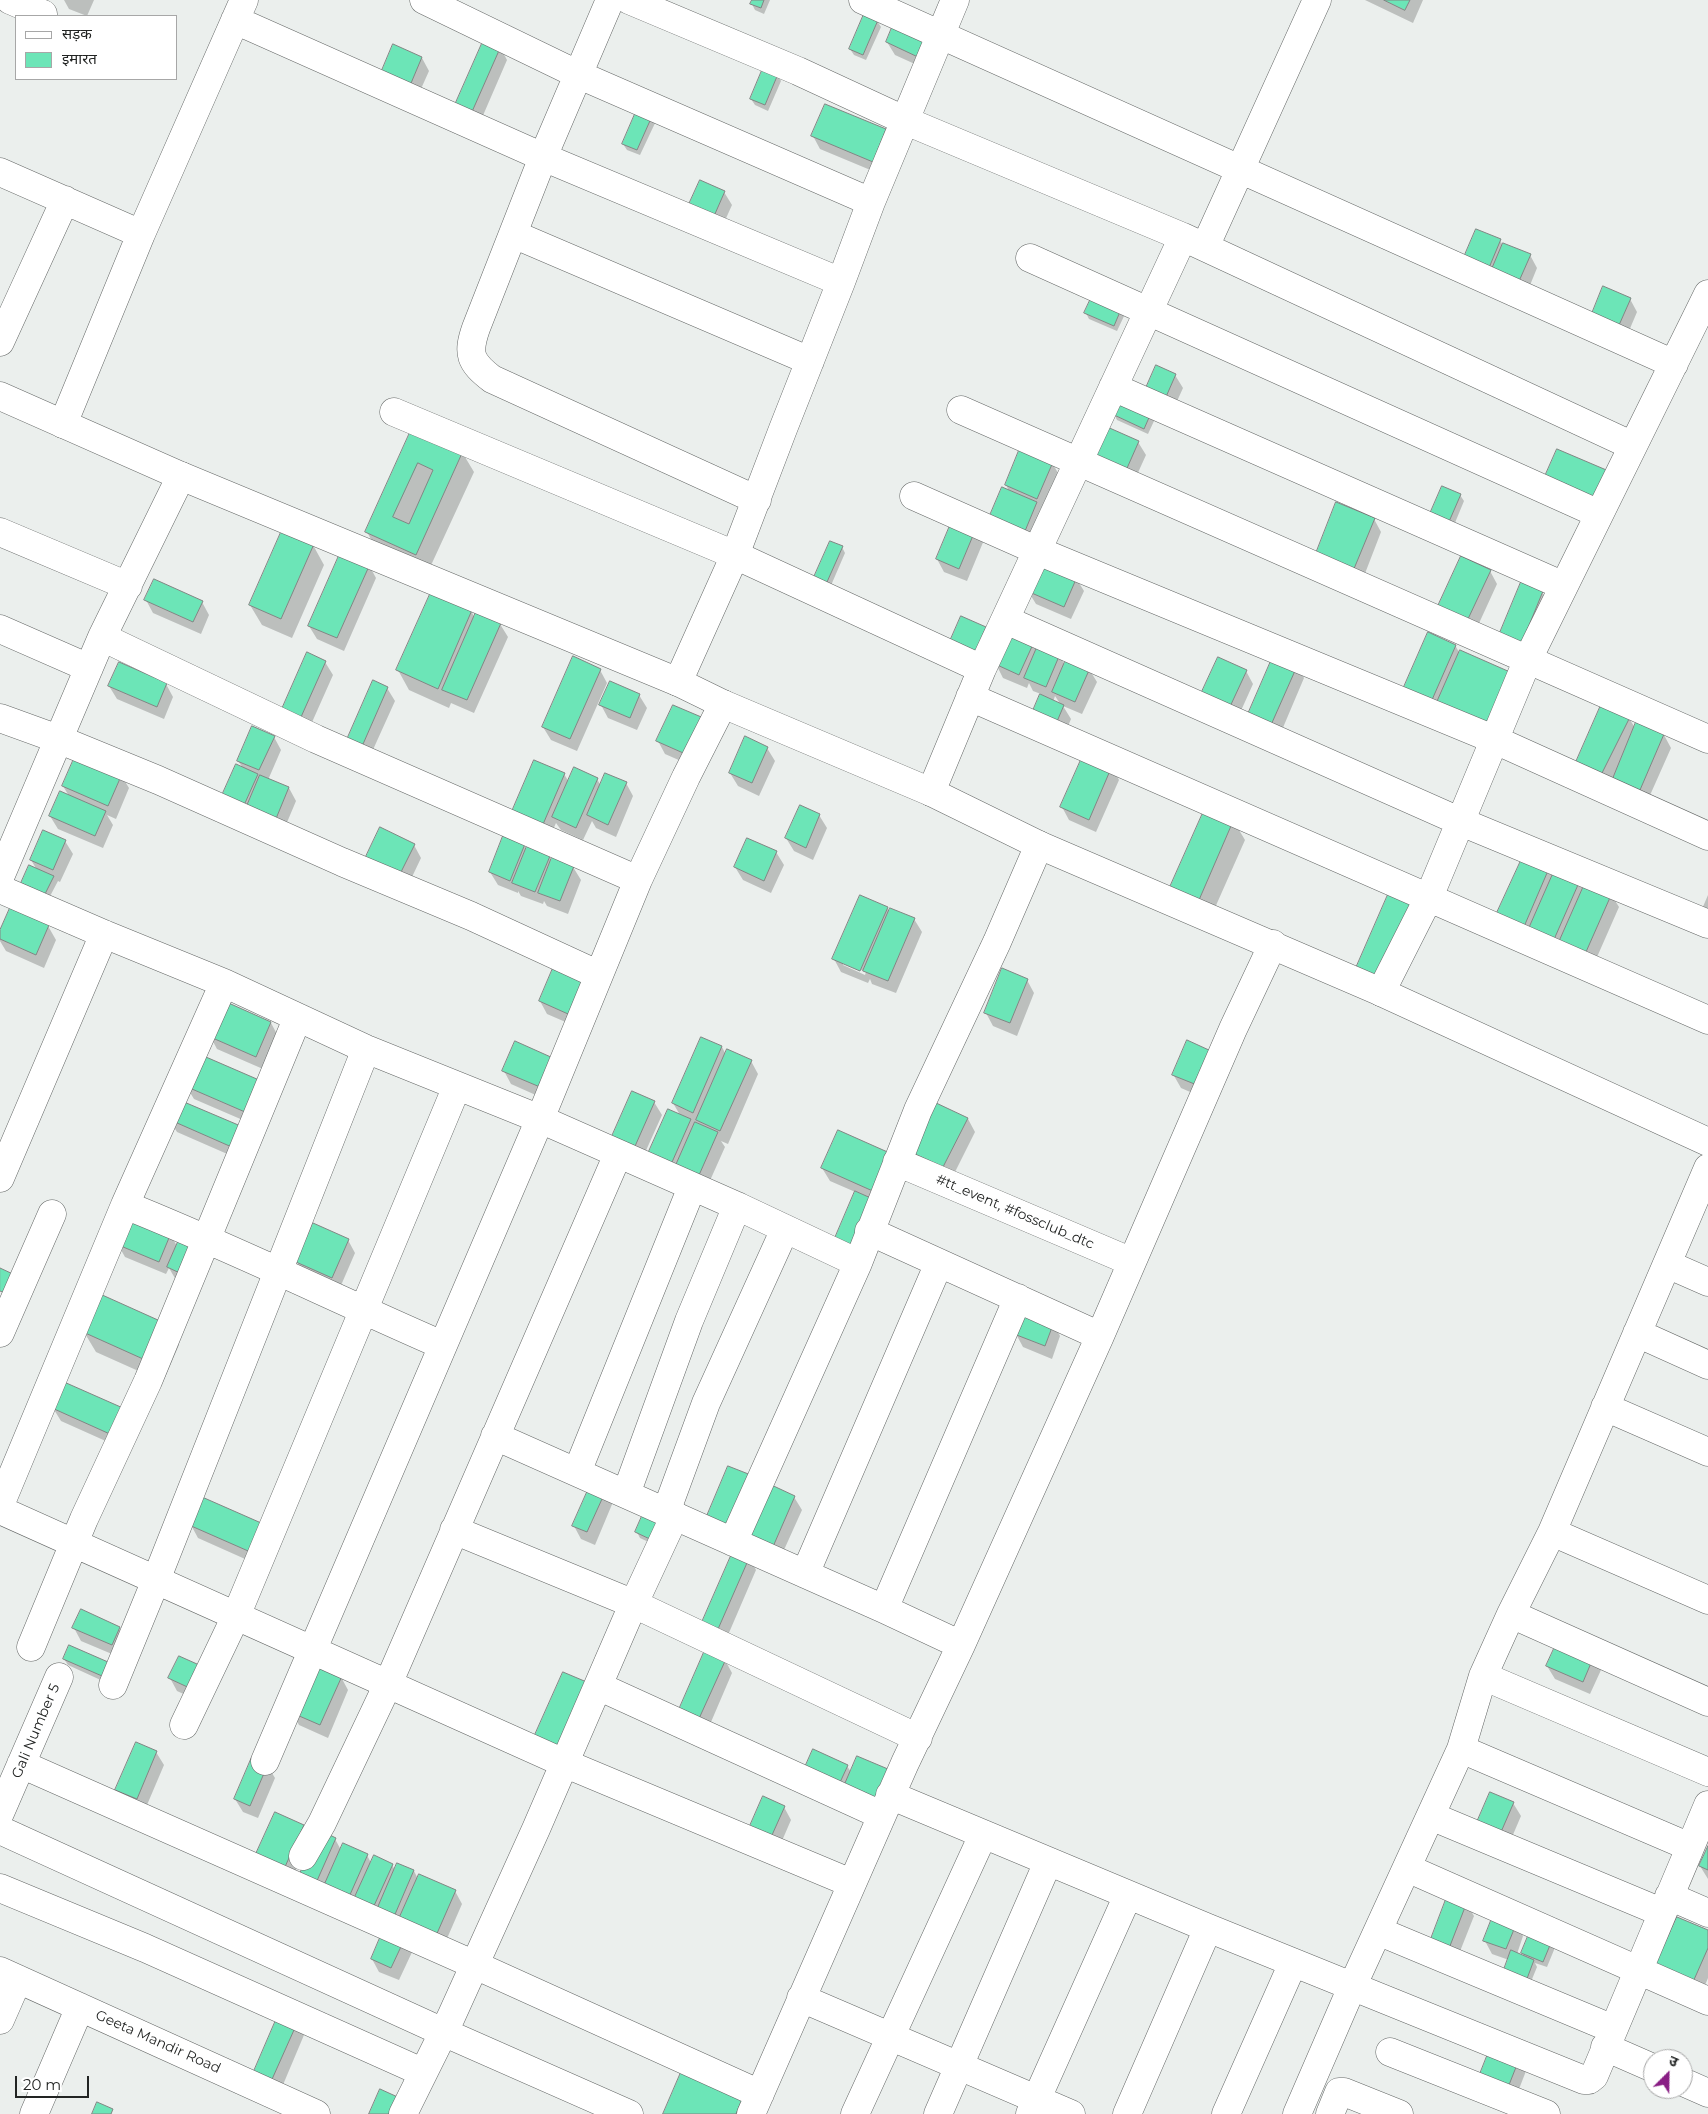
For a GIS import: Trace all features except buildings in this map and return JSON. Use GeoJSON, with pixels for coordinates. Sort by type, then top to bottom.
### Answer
{"type":"FeatureCollection","features":[{"type":"Feature","properties":{"kind":"street"},"geometry":{"type":"LineString","coordinates":[[10,0],[43,14]]}},
{"type":"Feature","properties":{"kind":"street"},"geometry":{"type":"LineString","coordinates":[[424,0],[577,74],[871,202]]}},
{"type":"Feature","properties":{"kind":"street"},"geometry":{"type":"LineString","coordinates":[[610,0],[543,157],[471,343],[470,353],[478,368],[492,379],[757,500]]}},
{"type":"Feature","properties":{"kind":"street"},"geometry":{"type":"LineString","coordinates":[[629,0],[798,71],[906,121],[1194,242],[1633,446]]}},
{"type":"Feature","properties":{"kind":"street"},"geometry":{"type":"LineString","coordinates":[[863,0],[1674,364]]}},
{"type":"Feature","properties":{"kind":"street"},"geometry":{"type":"LineString","coordinates":[[678,682],[736,555],[871,202],[955,0]]}},
{"type":"Feature","properties":{"kind":"street"},"geometry":{"type":"LineString","coordinates":[[931,792],[982,669],[1148,312],[1241,169],[1317,0]]}},
{"type":"Feature","properties":{"kind":"street"},"geometry":{"type":"LineString","coordinates":[[63,424],[240,6],[543,157],[841,282]]}},
{"type":"Feature","properties":{"kind":"street"},"geometry":{"type":"LineString","coordinates":[[0,172],[142,234]]}},
{"type":"Feature","properties":{"kind":"street"},"geometry":{"type":"LineString","coordinates":[[0,342],[64,200]]}},
{"type":"Feature","properties":{"kind":"street"},"geometry":{"type":"LineString","coordinates":[[513,234],[810,361]]}},
{"type":"Feature","properties":{"kind":"street"},"geometry":{"type":"LineString","coordinates":[[1030,258],[1600,514]]}},
{"type":"Feature","properties":{"kind":"street"},"geometry":{"type":"LineString","coordinates":[[1381,992],[1429,897],[1528,659],[1708,294]]}},
{"type":"Feature","properties":{"kind":"street"},"geometry":{"type":"LineString","coordinates":[[1113,387],[1564,586]]}},
{"type":"Feature","properties":{"kind":"street"},"geometry":{"type":"LineString","coordinates":[[0,396],[181,476],[678,682],[723,704],[931,792],[1039,845],[1273,944],[1708,1142]]}},
{"type":"Feature","properties":{"kind":"street"},"geometry":{"type":"LineString","coordinates":[[961,410],[1708,739]]}},
{"type":"Feature","properties":{"kind":"street"},"geometry":{"type":"LineString","coordinates":[[394,412],[736,555],[982,669]]}},
{"type":"Feature","properties":{"kind":"street"},"geometry":{"type":"LineString","coordinates":[[0,877],[102,637],[181,476]]}},
{"type":"Feature","properties":{"kind":"street"},"geometry":{"type":"LineString","coordinates":[[914,496],[1038,551],[1494,739],[1708,836]]}},
{"type":"Feature","properties":{"kind":"street"},"geometry":{"type":"LineString","coordinates":[[0,532],[128,586]]}},
{"type":"Feature","properties":{"kind":"street"},"geometry":{"type":"LineString","coordinates":[[1006,620],[1459,821],[1708,924]]}},
{"type":"Feature","properties":{"kind":"street"},"geometry":{"type":"LineString","coordinates":[[0,629],[89,668]]}},
{"type":"Feature","properties":{"kind":"street"},"geometry":{"type":"LineString","coordinates":[[102,637],[316,739],[638,880]]}},
{"type":"Feature","properties":{"kind":"street"},"geometry":{"type":"LineString","coordinates":[[970,697],[1708,1020]]}},
{"type":"Feature","properties":{"kind":"street"},"geometry":{"type":"LineString","coordinates":[[265,1761],[540,1118],[638,880],[686,777],[723,704]]}},
{"type":"Feature","properties":{"kind":"street"},"geometry":{"type":"LineString","coordinates":[[0,718],[58,739],[158,780],[342,862],[471,916],[599,976]]}},
{"type":"Feature","properties":{"kind":"street"},"geometry":{"type":"LineString","coordinates":[[733,1542],[858,1263],[918,1110],[997,942],[1039,845]]}},
{"type":"Feature","properties":{"kind":"street"},"geometry":{"type":"LineString","coordinates":[[0,888],[104,934],[224,983],[297,1019],[366,1049],[540,1118],[737,1206],[858,1263]]}},
{"type":"Feature","properties":{"kind":"street"},"geometry":{"type":"LineString","coordinates":[[0,1178],[104,934]]}},
{"type":"Feature","properties":{"kind":"street"},"geometry":{"type":"LineString","coordinates":[[21,1764],[475,1965],[755,2104],[851,1883],[961,1645],[1100,1336],[1233,1029],[1273,944]]}},
{"type":"Feature","properties":{"kind":"street"},"geometry":{"type":"LineString","coordinates":[[0,1505],[125,1205],[224,983]]}},
{"type":"Feature","properties":{"kind":"street"},"geometry":{"type":"LineString","coordinates":[[30,1647],[74,1543],[148,1381],[297,1019]]}},
{"type":"Feature","properties":{"kind":"street"},"geometry":{"type":"LineString","coordinates":[[113,1685],[366,1049]]}},
{"type":"Feature","properties":{"kind":"street"},"geometry":{"type":"LineString","coordinates":[[184,1725],[236,1616],[457,1086]]}},
{"type":"Feature","properties":{"kind":"street"},"geometry":{"type":"LineString","coordinates":[[303,1856],[322,1823],[388,1684],[618,1154]]}},
{"type":"Feature","properties":{"kind":"street","name":"#tt_event, #fossclub_dtc"},"geometry":{"type":"LineString","coordinates":[[897,1162],[1132,1262]]}},
{"type":"Feature","properties":{"kind":"street"},"geometry":{"type":"LineString","coordinates":[[1297,2114],[1352,1987],[1461,1749],[1483,1676],[1511,1614],[1552,1532],[1708,1168]]}},
{"type":"Feature","properties":{"kind":"street"},"geometry":{"type":"LineString","coordinates":[[577,1472],[692,1187]]}},
{"type":"Feature","properties":{"kind":"street"},"geometry":{"type":"LineString","coordinates":[[125,1205],[207,1237],[364,1311],[442,1345]]}},
{"type":"Feature","properties":{"kind":"street"},"geometry":{"type":"LineString","coordinates":[[626,1494],[689,1320],[737,1206]]}},
{"type":"Feature","properties":{"kind":"street"},"geometry":{"type":"LineString","coordinates":[[0,1333],[52,1214]]}},
{"type":"Feature","properties":{"kind":"street"},"geometry":{"type":"LineString","coordinates":[[403,2114],[475,1965],[634,1604],[671,1514],[706,1403],[785,1229]]}},
{"type":"Feature","properties":{"kind":"street"},"geometry":{"type":"LineString","coordinates":[[869,1231],[1100,1336]]}},
{"type":"Feature","properties":{"kind":"street"},"geometry":{"type":"LineString","coordinates":[[805,1574],[939,1263]]}},
{"type":"Feature","properties":{"kind":"street"},"geometry":{"type":"LineString","coordinates":[[1667,1264],[1708,1282]]}},
{"type":"Feature","properties":{"kind":"street"},"geometry":{"type":"LineString","coordinates":[[884,1608],[1018,1298]]}},
{"type":"Feature","properties":{"kind":"street"},"geometry":{"type":"LineString","coordinates":[[1637,1333],[1708,1365]]}},
{"type":"Feature","properties":{"kind":"street"},"geometry":{"type":"LineString","coordinates":[[1605,1407],[1708,1452]]}},
{"type":"Feature","properties":{"kind":"street"},"geometry":{"type":"LineString","coordinates":[[495,1436],[884,1608],[961,1645]]}},
{"type":"Feature","properties":{"kind":"street"},"geometry":{"type":"LineString","coordinates":[[0,1510],[564,1763],[851,1883]]}},
{"type":"Feature","properties":{"kind":"street"},"geometry":{"type":"LineString","coordinates":[[454,1530],[634,1604],[918,1738]]}},
{"type":"Feature","properties":{"kind":"street"},"geometry":{"type":"LineString","coordinates":[[1552,1532],[1708,1600]]}},
{"type":"Feature","properties":{"kind":"street"},"geometry":{"type":"LineString","coordinates":[[1511,1614],[1708,1702]]}},
{"type":"Feature","properties":{"kind":"street"},"geometry":{"type":"LineString","coordinates":[[1483,1676],[1708,1772]]}},
{"type":"Feature","properties":{"kind":"street","name":"Gali Number 5"},"geometry":{"type":"LineString","coordinates":[[0,1813],[59,1677]]}},
{"type":"Feature","properties":{"kind":"street"},"geometry":{"type":"LineString","coordinates":[[598,1686],[886,1805],[983,1835],[1352,1987],[1584,2080],[1589,2080],[1594,2076],[1665,1904],[1701,1828],[1461,1749]]}},
{"type":"Feature","properties":{"kind":"street"},"geometry":{"type":"LineString","coordinates":[[1431,1816],[1665,1904],[1708,1913]]}},
{"type":"Feature","properties":{"kind":"street"},"geometry":{"type":"LineString","coordinates":[[0,1830],[443,2032],[629,2114]]}},
{"type":"Feature","properties":{"kind":"street"},"geometry":{"type":"LineString","coordinates":[[854,2114],[983,1835]]}},
{"type":"Feature","properties":{"kind":"street"},"geometry":{"type":"LineString","coordinates":[[938,2114],[1048,1862]]}},
{"type":"Feature","properties":{"kind":"street"},"geometry":{"type":"LineString","coordinates":[[1407,1868],[1708,2002]]}},
{"type":"Feature","properties":{"kind":"street"},"geometry":{"type":"LineString","coordinates":[[0,1888],[145,1948],[422,2072]]}},
{"type":"Feature","properties":{"kind":"street"},"geometry":{"type":"LineString","coordinates":[[1034,2106],[1128,1895]]}},
{"type":"Feature","properties":{"kind":"street"},"geometry":{"type":"LineString","coordinates":[[1127,2114],[1208,1928]]}},
{"type":"Feature","properties":{"kind":"street"},"geometry":{"type":"LineString","coordinates":[[1378,1931],[1609,2038],[1643,2061]]}},
{"type":"Feature","properties":{"kind":"street"},"geometry":{"type":"LineString","coordinates":[[1226,2114],[1293,1963]]}},
{"type":"Feature","properties":{"kind":"street"},"geometry":{"type":"LineString","coordinates":[[0,2020],[9,1975]]}},
{"type":"Feature","properties":{"kind":"street","name":"Geeta Mandir Road"},"geometry":{"type":"LineString","coordinates":[[9,1975],[316,2114]]}},
{"type":"Feature","properties":{"kind":"street"},"geometry":{"type":"LineString","coordinates":[[801,1998],[960,2065],[1034,2106],[1071,2114]]}},
{"type":"Feature","properties":{"kind":"street"},"geometry":{"type":"LineString","coordinates":[[34,2114],[80,2007]]}},
{"type":"Feature","properties":{"kind":"street"},"geometry":{"type":"LineString","coordinates":[[1390,2052],[1546,2114]]}},
{"type":"Feature","properties":{"kind":"street"},"geometry":{"type":"LineString","coordinates":[[1693,2086],[1708,2093]]}},
{"type":"Feature","properties":{"kind":"street"},"geometry":{"type":"LineString","coordinates":[[1330,2114],[1339,2092],[1344,2092],[1399,2114]]}}]}
